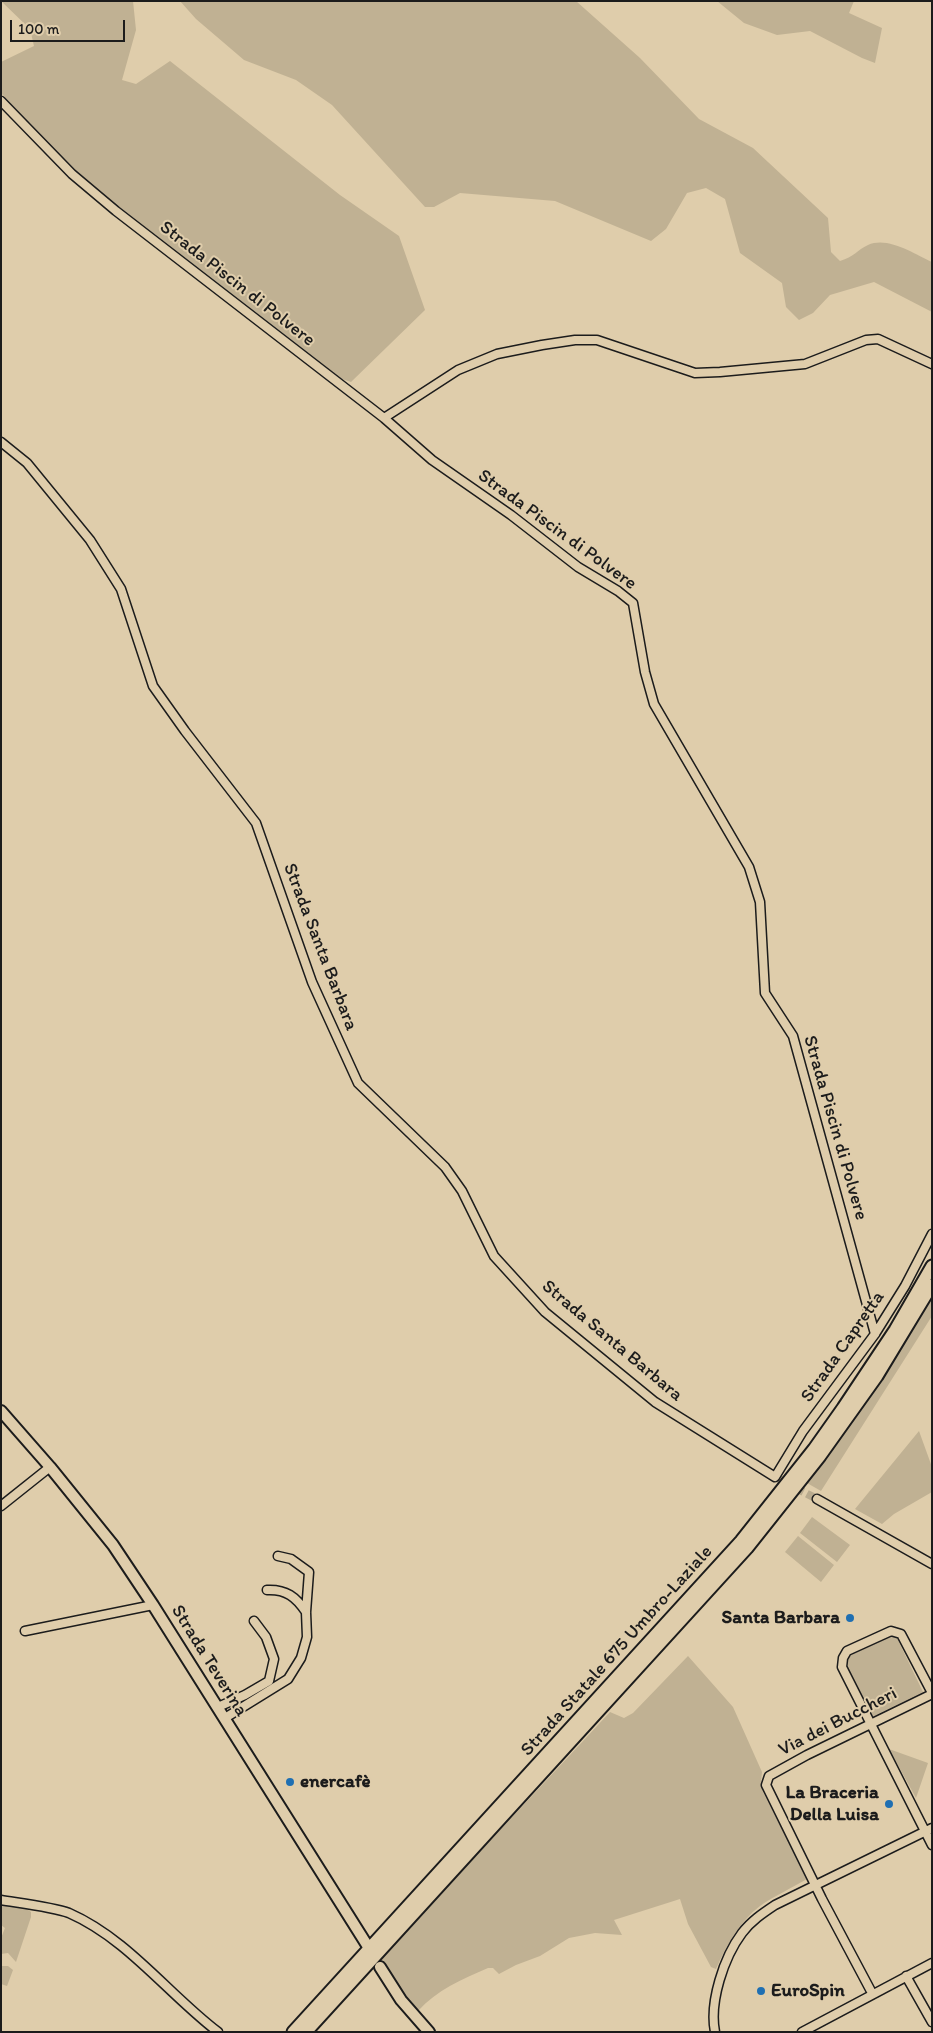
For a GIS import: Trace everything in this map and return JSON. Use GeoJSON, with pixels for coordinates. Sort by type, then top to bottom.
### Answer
{"type":"FeatureCollection","features":[{"type":"Feature","properties":{"kind":"highway","name":"Strada Statale 675 Umbro-Laziale"},"geometry":{"type":"LineString","coordinates":[[293,2032],[741,1542],[809,1456],[843,1408],[895,1330],[932,1266]]}},
{"type":"Feature","properties":{"kind":"highway","name":"Strada Statale 675 Umbro-Laziale"},"geometry":{"type":"LineString","coordinates":[[306,2032],[747,1548],[820,1456],[877,1376],[932,1285]]}},
{"type":"Feature","properties":{"kind":"main road","name":"Strada Teverina"},"geometry":{"type":"LineString","coordinates":[[1,1411],[50,1467],[113,1545],[225,1718],[367,1945]]}},
{"type":"Feature","properties":{"kind":"main road"},"geometry":{"type":"LineString","coordinates":[[380,1966],[401,2000],[429,2032]]}},
{"type":"Feature","properties":{"kind":"street","name":"Strada Piscin di Polvere"},"geometry":{"type":"LineString","coordinates":[[1,101],[72,174],[116,211],[384,418],[432,460],[511,515],[578,567],[618,591],[633,603],[645,672],[654,704],[749,867],[760,902],[766,993],[793,1036],[875,1334]]}},
{"type":"Feature","properties":{"kind":"street"},"geometry":{"type":"LineString","coordinates":[[384,418],[458,370],[489,358],[542,344],[575,340],[597,340],[695,373],[805,364],[866,340],[878,339],[932,364]]}},
{"type":"Feature","properties":{"kind":"street","name":"Strada Santa Barbara"},"geometry":{"type":"LineString","coordinates":[[1,442],[27,463],[90,540],[121,589],[154,686],[185,731],[256,823],[312,982],[358,1083],[445,1166],[462,1191],[494,1256],[545,1312],[655,1402],[775,1477]]}},
{"type":"Feature","properties":{"kind":"street","name":"Strada Capretta"},"geometry":{"type":"LineString","coordinates":[[775,1477],[803,1431],[875,1334],[905,1286],[932,1234]]}},
{"type":"Feature","properties":{"kind":"street"},"geometry":{"type":"LineString","coordinates":[[1,1506],[50,1467]]}},
{"type":"Feature","properties":{"kind":"street"},"geometry":{"type":"LineString","coordinates":[[818,1499],[932,1564]]}},
{"type":"Feature","properties":{"kind":"street"},"geometry":{"type":"LineString","coordinates":[[225,1718],[288,1679],[302,1658],[306,1637],[309,1572],[291,1559],[278,1556]]}},
{"type":"Feature","properties":{"kind":"street"},"geometry":{"type":"LineString","coordinates":[[267,1590],[275,1589],[297,1598],[306,1612]]}},
{"type":"Feature","properties":{"kind":"street"},"geometry":{"type":"LineString","coordinates":[[25,1631],[153,1605]]}},
{"type":"Feature","properties":{"kind":"street"},"geometry":{"type":"LineString","coordinates":[[218,1707],[245,1695],[269,1681],[274,1660],[266,1637],[254,1621]]}},
{"type":"Feature","properties":{"kind":"street"},"geometry":{"type":"LineString","coordinates":[[932,1693],[901,1634],[897,1632],[891,1631],[846,1651],[842,1658],[842,1667],[871,1725],[928,1829],[932,1845]]}},
{"type":"Feature","properties":{"kind":"street","name":"Via dei Buccheri"},"geometry":{"type":"LineString","coordinates":[[815,1885],[766,1785],[769,1776],[932,1693]]}},
{"type":"Feature","properties":{"kind":"street"},"geometry":{"type":"LineString","coordinates":[[715,2032],[714,2013],[720,1978],[742,1932],[755,1919],[775,1905],[928,1829]]}},
{"type":"Feature","properties":{"kind":"street"},"geometry":{"type":"LineString","coordinates":[[815,1885],[872,1994]]}},
{"type":"Feature","properties":{"kind":"street"},"geometry":{"type":"LineString","coordinates":[[1,1900],[68,1913],[112,1937],[199,2018],[218,2032]]}},
{"type":"Feature","properties":{"kind":"street"},"geometry":{"type":"LineString","coordinates":[[802,2032],[932,1963]]}},
{"type":"Feature","properties":{"kind":"street"},"geometry":{"type":"LineString","coordinates":[[906,1976],[929,2008],[932,2022]]}},
{"type":"Feature","properties":{"kind":"shaded area"},"geometry":{"type":"Polygon","coordinates":[[[1,1],[133,1],[136,30],[122,80],[136,84],[170,61],[340,195],[399,236],[425,310],[351,382],[336,377],[117,207],[70,167],[1,93],[1,62],[34,46],[30,29],[1,1]]]}},
{"type":"Feature","properties":{"kind":"shaded area"},"geometry":{"type":"Polygon","coordinates":[[[180,1],[576,1],[640,58],[699,119],[753,148],[828,218],[831,252],[840,261],[849,258],[868,245],[884,243],[901,247],[932,262],[932,312],[874,282],[830,295],[813,313],[799,320],[786,307],[782,283],[740,253],[725,199],[706,188],[687,193],[666,229],[651,241],[555,201],[460,193],[434,207],[425,207],[332,105],[296,80],[244,60],[196,19],[180,1]]]}},
{"type":"Feature","properties":{"kind":"shaded area"},"geometry":{"type":"Polygon","coordinates":[[[717,1],[854,1],[849,13],[882,28],[875,63],[810,31],[777,35],[744,23],[717,1]]]}},
{"type":"Feature","properties":{"kind":"shaded area"},"geometry":{"type":"Polygon","coordinates":[[[932,1297],[932,1316],[821,1491],[807,1483],[861,1409],[932,1297]]]}},
{"type":"Feature","properties":{"kind":"shaded area"},"geometry":{"type":"Polygon","coordinates":[[[919,1431],[932,1467],[932,1492],[894,1514],[882,1524],[855,1509],[919,1431]]]}},
{"type":"Feature","properties":{"kind":"shaded area"},"geometry":{"type":"Polygon","coordinates":[[[812,1517],[850,1545],[837,1562],[800,1533],[812,1517]]]}},
{"type":"Feature","properties":{"kind":"shaded area"},"geometry":{"type":"Polygon","coordinates":[[[798,1536],[834,1565],[821,1582],[785,1552],[798,1536]]]}},
{"type":"Feature","properties":{"kind":"shaded area"},"geometry":{"type":"Polygon","coordinates":[[[891,1636],[897,1638],[923,1692],[874,1716],[870,1714],[846,1666],[849,1656],[891,1636]]]}},
{"type":"Feature","properties":{"kind":"shaded area"},"geometry":{"type":"Polygon","coordinates":[[[688,1656],[733,1707],[762,1772],[761,1783],[763,1792],[807,1879],[771,1899],[753,1912],[734,1934],[716,1969],[711,1967],[688,1924],[680,1899],[614,1920],[622,1935],[595,1933],[569,1938],[540,1956],[499,1974],[493,1968],[488,1968],[442,1991],[418,2011],[379,1960],[610,1712],[624,1718],[633,1713],[688,1656]]]}},
{"type":"Feature","properties":{"kind":"shaded area"},"geometry":{"type":"Polygon","coordinates":[[[889,1749],[928,1763],[916,1798],[889,1749]]]}},
{"type":"Feature","properties":{"kind":"shaded area"},"geometry":{"type":"Polygon","coordinates":[[[1,1904],[27,1909],[31,1912],[16,1962],[8,1953],[1,1954],[1,1938],[5,1928],[1,1925],[1,1904]]]}},
{"type":"Feature","properties":{"kind":"shaded area"},"geometry":{"type":"Polygon","coordinates":[[[1,1966],[8,1966],[13,1970],[7,1986],[1,1984],[1,1966]]]}},
{"type":"Feature","properties":{"kind":"tunnel"},"geometry":{"type":"LineString","coordinates":[[775,1477],[817,1499]]}},
{"type":"Feature","properties":{"kind":"place","name":"Santa Barbara"},"geometry":{"type":"Point","coordinates":[850,1618]}},
{"type":"Feature","properties":{"kind":"place","name":"enercafè"},"geometry":{"type":"Point","coordinates":[290,1782]}},
{"type":"Feature","properties":{"kind":"place","name":"La Braceria Della Luisa"},"geometry":{"type":"Point","coordinates":[889,1804]}},
{"type":"Feature","properties":{"kind":"place","name":"EuroSpin"},"geometry":{"type":"Point","coordinates":[761,1991]}}]}
